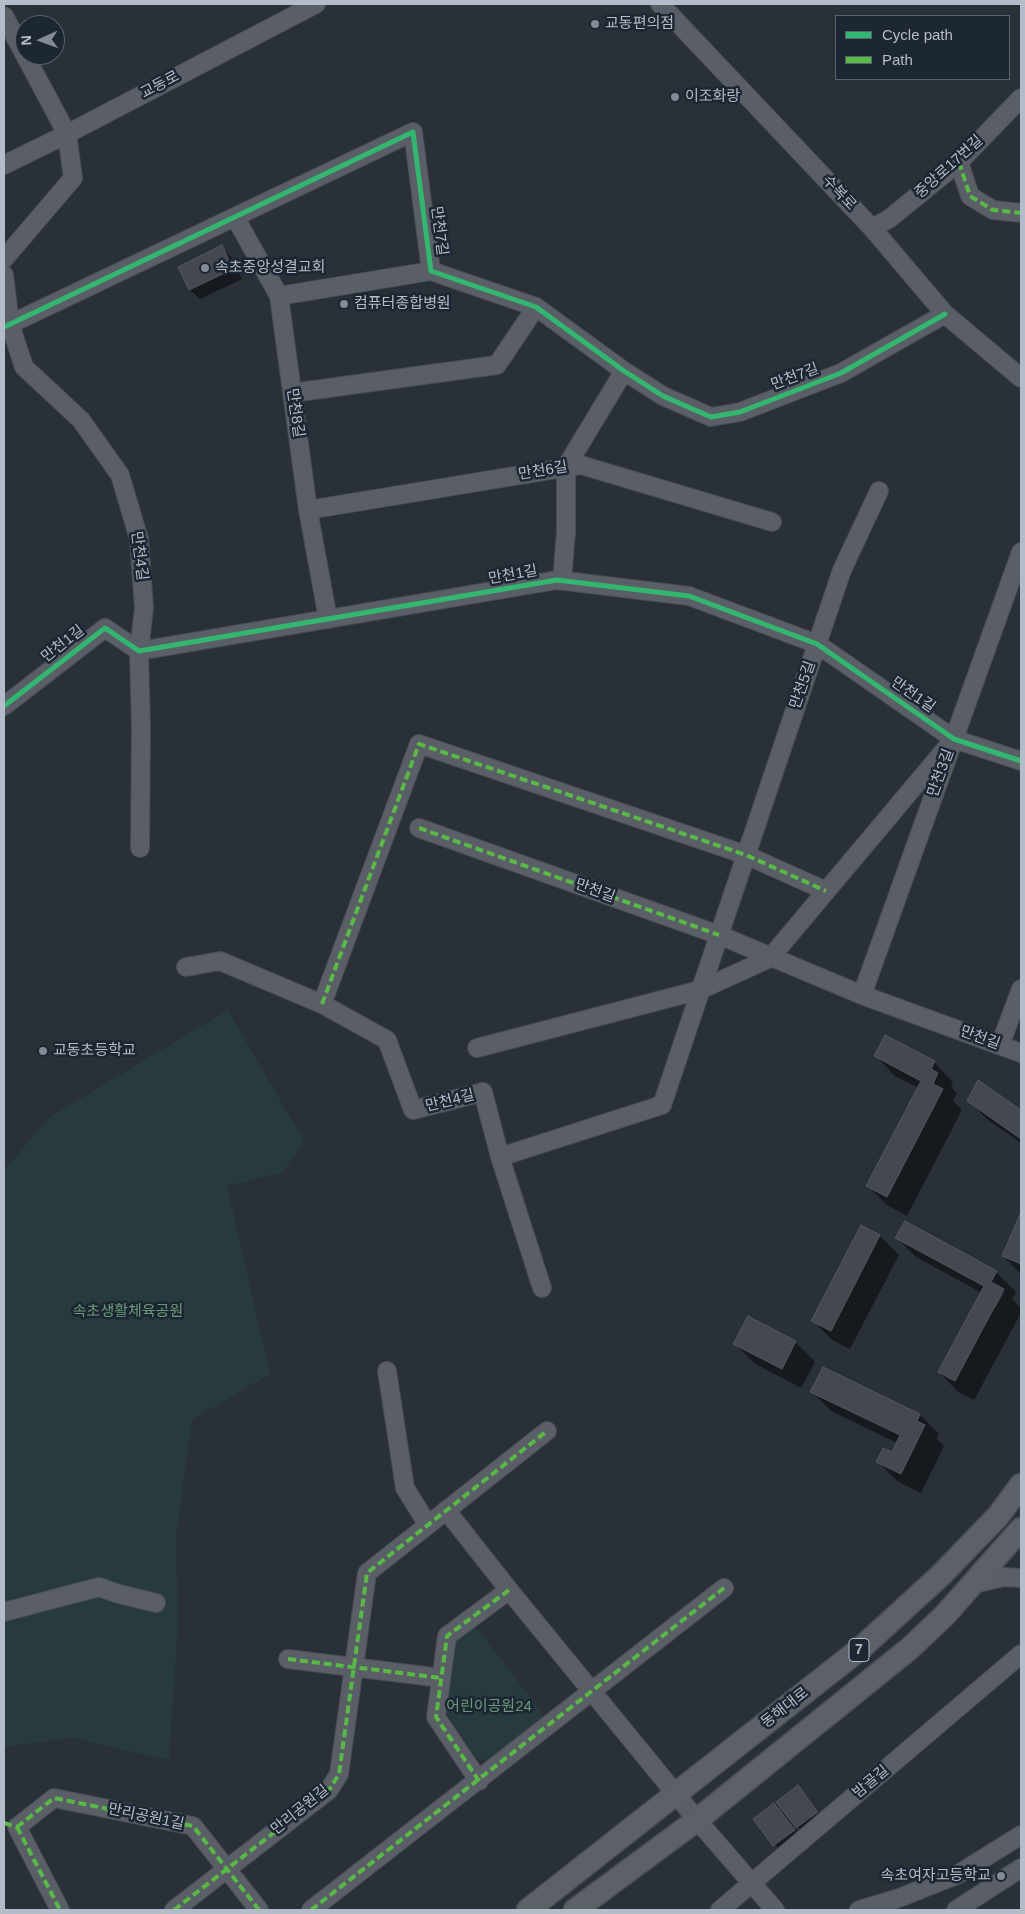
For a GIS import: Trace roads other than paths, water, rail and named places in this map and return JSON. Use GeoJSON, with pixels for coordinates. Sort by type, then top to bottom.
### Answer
{"type":"FeatureCollection","features":[{"type":"Feature","properties":{"kind":"main road","name":"동해대로"},"geometry":{"type":"LineString","coordinates":[[528,1910],[860,1649],[941,1575],[998,1516],[1021,1485]]}},
{"type":"Feature","properties":{"kind":"main road","name":"동해대로"},"geometry":{"type":"LineString","coordinates":[[575,1910],[697,1820],[908,1648],[945,1615],[1021,1529]]}},
{"type":"Feature","properties":{"kind":"street","name":"교동로"},"geometry":{"type":"LineString","coordinates":[[4,165],[316,4]]}},
{"type":"Feature","properties":{"kind":"street","name":"수복로"},"geometry":{"type":"LineString","coordinates":[[660,4],[872,228],[945,314],[1021,378]]}},
{"type":"Feature","properties":{"kind":"street"},"geometry":{"type":"LineString","coordinates":[[4,16],[67,134],[73,178],[4,259]]}},
{"type":"Feature","properties":{"kind":"street","name":"중앙로17번길"},"geometry":{"type":"LineString","coordinates":[[872,228],[889,219],[959,162],[1021,98]]}},
{"type":"Feature","properties":{"kind":"street","name":"만천7길"},"geometry":{"type":"LineString","coordinates":[[7,325],[414,132],[431,271]]}},
{"type":"Feature","properties":{"kind":"street"},"geometry":{"type":"LineString","coordinates":[[959,162],[970,196],[993,210],[1021,213]]}},
{"type":"Feature","properties":{"kind":"street","name":"만천8길"},"geometry":{"type":"LineString","coordinates":[[235,217],[279,296],[308,510],[328,619]]}},
{"type":"Feature","properties":{"kind":"street","name":"만천7길"},"geometry":{"type":"LineString","coordinates":[[279,296],[431,271],[536,307],[624,371],[664,396],[712,417],[740,412],[841,373],[945,314]]}},
{"type":"Feature","properties":{"kind":"street","name":"만천4길"},"geometry":{"type":"LineString","coordinates":[[4,275],[7,325],[24,367],[81,420],[120,475],[139,538],[144,608],[138,651],[142,728],[140,848]]}},
{"type":"Feature","properties":{"kind":"street"},"geometry":{"type":"LineString","coordinates":[[292,393],[496,365],[536,307]]}},
{"type":"Feature","properties":{"kind":"street"},"geometry":{"type":"LineString","coordinates":[[562,580],[566,532],[566,467],[624,371]]}},
{"type":"Feature","properties":{"kind":"street","name":"만천6길"},"geometry":{"type":"LineString","coordinates":[[308,510],[581,465],[772,522]]}},
{"type":"Feature","properties":{"kind":"street","name":"만천5길"},"geometry":{"type":"LineString","coordinates":[[700,990],[842,570],[879,491]]}},
{"type":"Feature","properties":{"kind":"street","name":"만천3길"},"geometry":{"type":"LineString","coordinates":[[862,995],[1021,552]]}},
{"type":"Feature","properties":{"kind":"street","name":"만천1길"},"geometry":{"type":"LineString","coordinates":[[4,706],[105,628],[138,651],[562,580],[689,596],[817,644],[954,739],[1021,762]]}},
{"type":"Feature","properties":{"kind":"street"},"geometry":{"type":"LineString","coordinates":[[477,1048],[700,990],[770,958],[954,739]]}},
{"type":"Feature","properties":{"kind":"street"},"geometry":{"type":"LineString","coordinates":[[322,1004],[419,744],[746,855],[826,891]]}},
{"type":"Feature","properties":{"kind":"street","name":"만천길"},"geometry":{"type":"LineString","coordinates":[[419,828],[719,935],[862,995],[1021,1053]]}},
{"type":"Feature","properties":{"kind":"street","name":"만천4길"},"geometry":{"type":"LineString","coordinates":[[186,967],[220,961],[322,1004],[387,1040],[413,1110],[483,1092],[500,1157]]}},
{"type":"Feature","properties":{"kind":"street"},"geometry":{"type":"LineString","coordinates":[[1000,1045],[1021,989]]}},
{"type":"Feature","properties":{"kind":"street"},"geometry":{"type":"LineString","coordinates":[[542,1288],[500,1157],[662,1105],[700,990]]}},
{"type":"Feature","properties":{"kind":"street"},"geometry":{"type":"LineString","coordinates":[[387,1371],[405,1488],[428,1525]]}},
{"type":"Feature","properties":{"kind":"street","name":"만리공원길"},"geometry":{"type":"LineString","coordinates":[[174,1910],[329,1790],[339,1774],[367,1573],[547,1431]]}},
{"type":"Feature","properties":{"kind":"street"},"geometry":{"type":"LineString","coordinates":[[446,1510],[697,1820],[775,1910]]}},
{"type":"Feature","properties":{"kind":"street"},"geometry":{"type":"LineString","coordinates":[[974,1584],[1003,1577],[1021,1578]]}},
{"type":"Feature","properties":{"kind":"street"},"geometry":{"type":"LineString","coordinates":[[4,1612],[99,1587],[156,1603]]}},
{"type":"Feature","properties":{"kind":"street"},"geometry":{"type":"LineString","coordinates":[[311,1910],[479,1781],[724,1588]]}},
{"type":"Feature","properties":{"kind":"street"},"geometry":{"type":"LineString","coordinates":[[479,1781],[436,1717],[447,1636],[509,1590]]}},
{"type":"Feature","properties":{"kind":"street","name":"밤골길"},"geometry":{"type":"LineString","coordinates":[[720,1910],[1021,1654]]}},
{"type":"Feature","properties":{"kind":"street"},"geometry":{"type":"LineString","coordinates":[[288,1660],[441,1678]]}},
{"type":"Feature","properties":{"kind":"street","name":"만리공원1길"},"geometry":{"type":"LineString","coordinates":[[10,1825],[54,1798],[193,1826],[259,1910]]}},
{"type":"Feature","properties":{"kind":"street"},"geometry":{"type":"LineString","coordinates":[[10,1825],[60,1910]]}},
{"type":"Feature","properties":{"kind":"street"},"geometry":{"type":"LineString","coordinates":[[859,1910],[899,1898],[957,1875],[1021,1836]]}},
{"type":"Feature","properties":{"kind":"street"},"geometry":{"type":"LineString","coordinates":[[956,1910],[1021,1868]]}},
{"type":"Feature","properties":{"kind":"place","name":"교동편의점"},"geometry":{"type":"Point","coordinates":[595,24]}},
{"type":"Feature","properties":{"kind":"place","name":"이조화랑"},"geometry":{"type":"Point","coordinates":[675,97]}},
{"type":"Feature","properties":{"kind":"place","name":"속초중앙성결교회"},"geometry":{"type":"Point","coordinates":[205,268]}},
{"type":"Feature","properties":{"kind":"place","name":"컴퓨터종합병원"},"geometry":{"type":"Point","coordinates":[344,304]}},
{"type":"Feature","properties":{"kind":"place","name":"교동초등학교"},"geometry":{"type":"Point","coordinates":[43,1051]}},
{"type":"Feature","properties":{"kind":"place","name":"속초여자고등학교"},"geometry":{"type":"Point","coordinates":[1001,1876]}},
{"type":"Feature","properties":{"kind":"park label","name":"속초생활체육공원"},"geometry":{"type":"Point","coordinates":[128,1312]}},
{"type":"Feature","properties":{"kind":"park label","name":"어린이공원24"},"geometry":{"type":"Point","coordinates":[489,1707]}}]}
